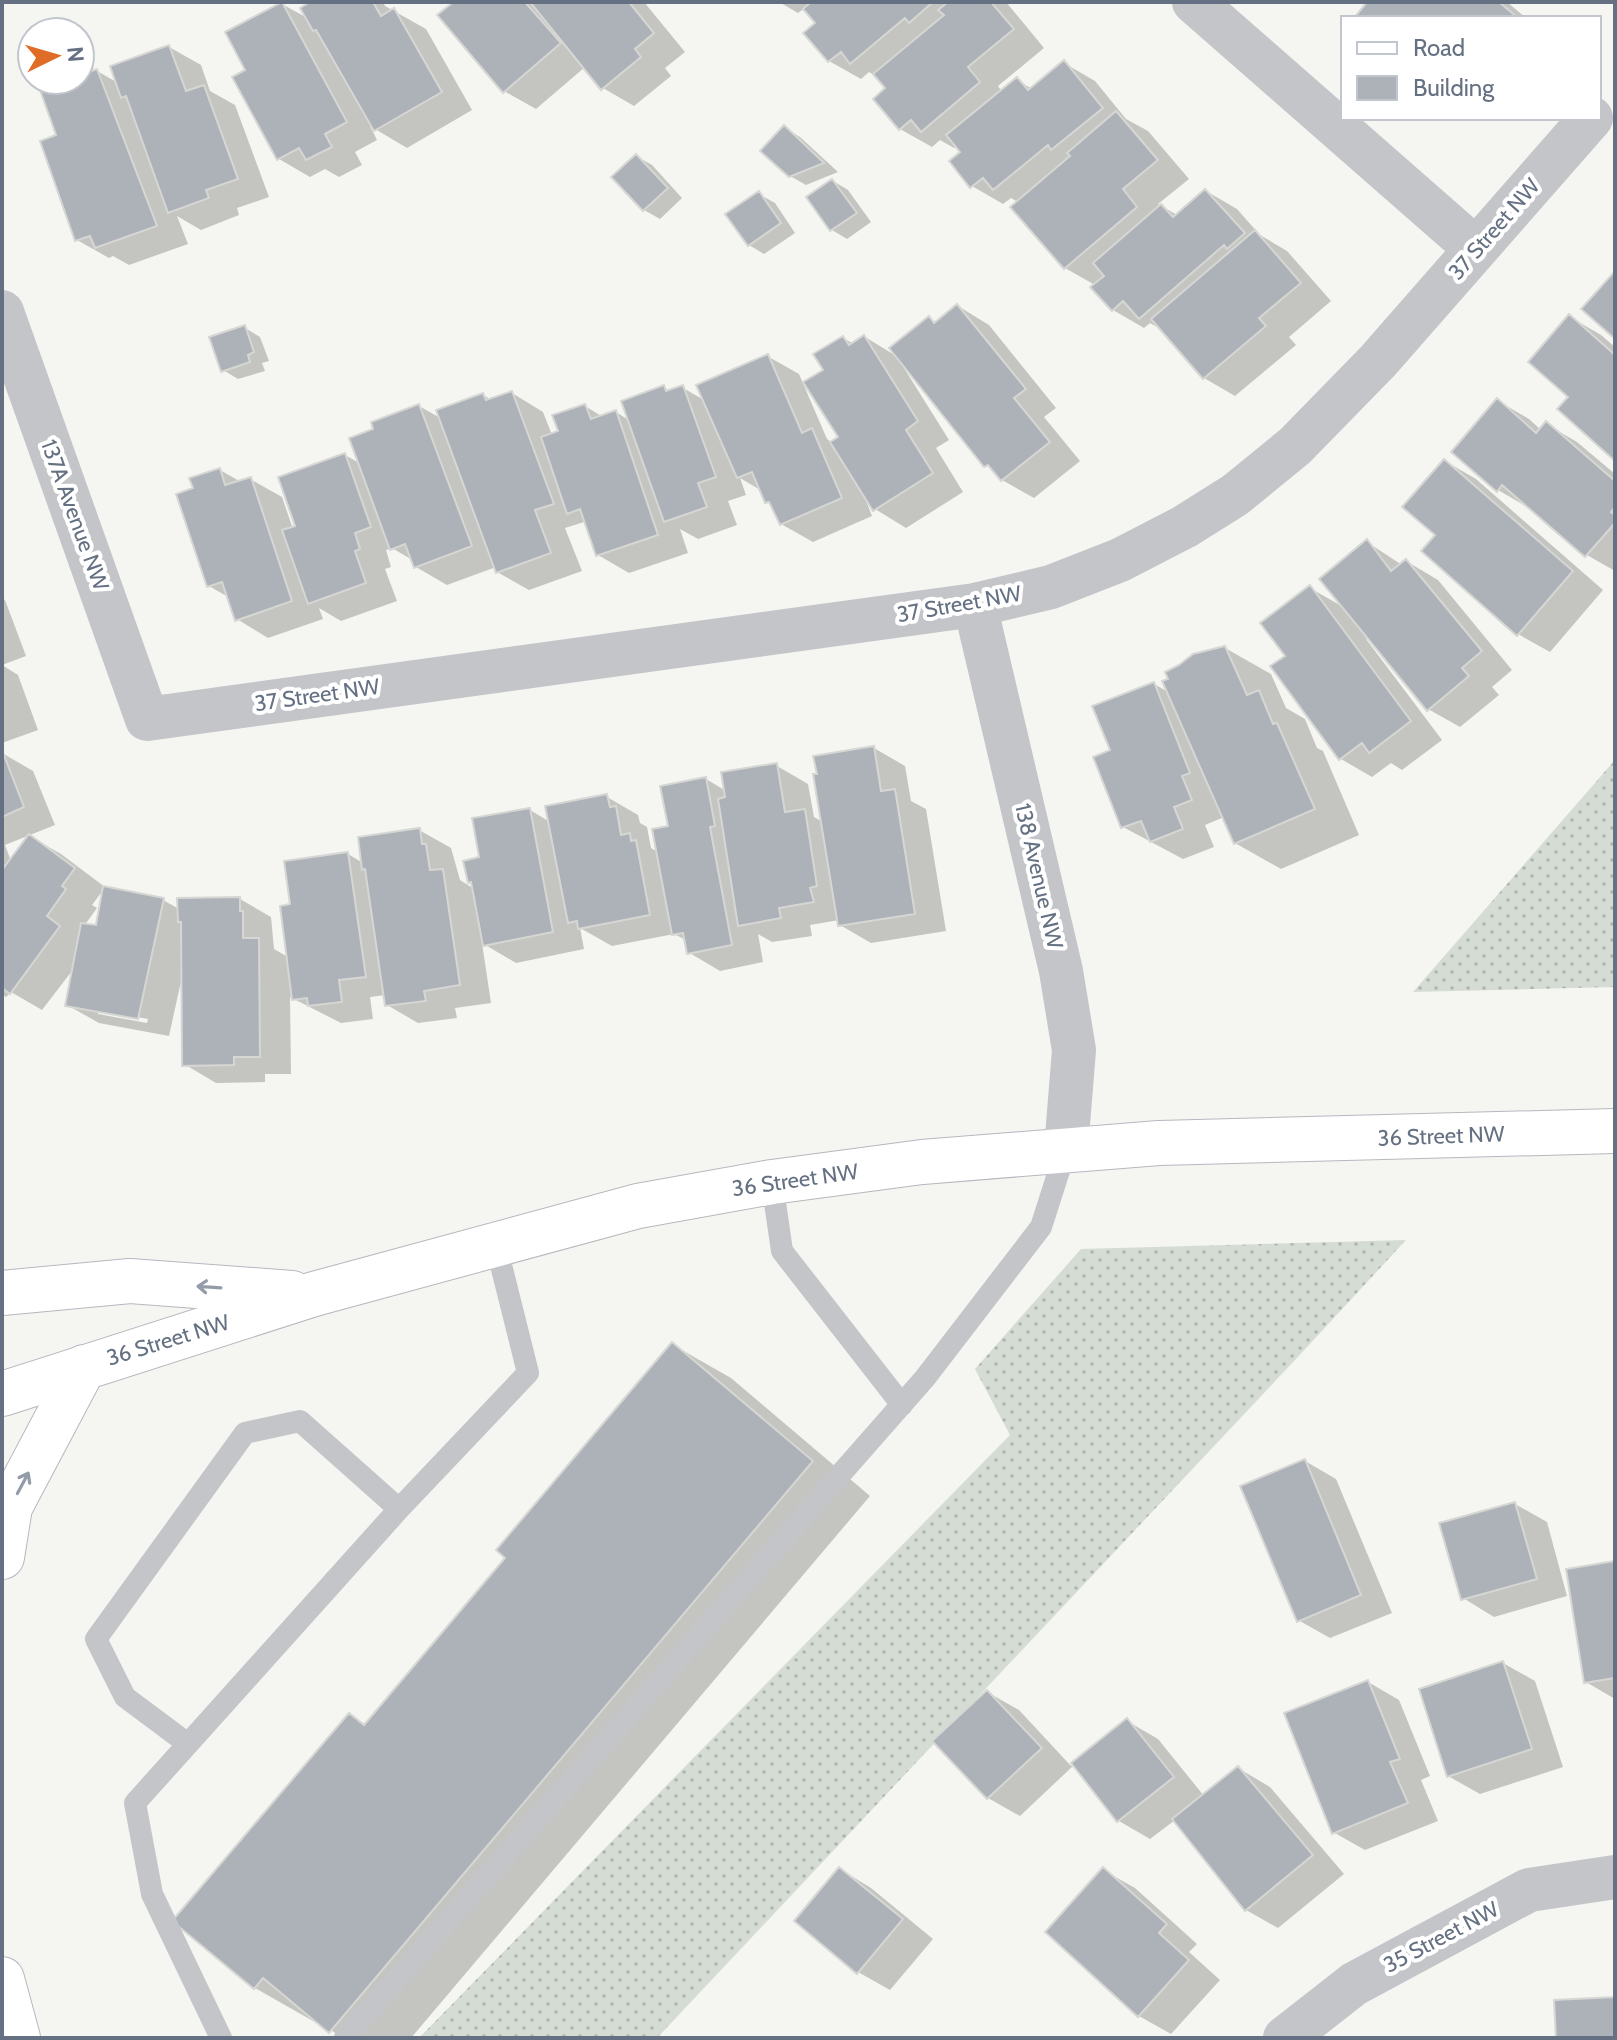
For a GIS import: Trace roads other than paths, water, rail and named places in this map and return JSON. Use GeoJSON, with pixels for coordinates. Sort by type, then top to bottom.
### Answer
{"type":"FeatureCollection","features":[{"type":"Feature","properties":{"kind":"street"},"geometry":{"type":"LineString","coordinates":[[1194,2],[1476,249]]}},
{"type":"Feature","properties":{"kind":"street"},"geometry":{"type":"LineString","coordinates":[[1601,107],[1615,90]]}},
{"type":"Feature","properties":{"kind":"street","name":"37 Street NW"},"geometry":{"type":"LineString","coordinates":[[147,719],[975,605],[1051,587],[1120,560],[1184,527],[1235,495],[1295,446],[1378,361],[1589,120]]}},
{"type":"Feature","properties":{"kind":"street","name":"137A Avenue NW"},"geometry":{"type":"LineString","coordinates":[[2,312],[147,719]]}},
{"type":"Feature","properties":{"kind":"street","name":"138 Avenue NW"},"geometry":{"type":"LineString","coordinates":[[975,605],[1061,971],[1074,1050],[1066,1149]]}},
{"type":"Feature","properties":{"kind":"street","name":"36 Street NW"},"geometry":{"type":"LineString","coordinates":[[2,1394],[314,1294],[638,1206],[772,1182],[922,1162],[1159,1143],[1615,1131]]}},
{"type":"Feature","properties":{"kind":"street"},"geometry":{"type":"LineString","coordinates":[[2,1293],[130,1281],[314,1294]]}},
{"type":"Feature","properties":{"kind":"street"},"geometry":{"type":"LineString","coordinates":[[2,1557],[10,1507],[84,1367]]}},
{"type":"Feature","properties":{"kind":"street","name":"35 Street NW"},"geometry":{"type":"LineString","coordinates":[[1285,2038],[1354,1984],[1529,1890],[1615,1877]]}},
{"type":"Feature","properties":{"kind":"street"},"geometry":{"type":"LineString","coordinates":[[2,1979],[18,2038]]}},
{"type":"Feature","properties":{"kind":"lane"},"geometry":{"type":"LineString","coordinates":[[345,2038],[902,1405],[1041,1227],[1066,1149]]}},
{"type":"Feature","properties":{"kind":"lane"},"geometry":{"type":"LineString","coordinates":[[772,1182],[782,1251],[902,1405]]}},
{"type":"Feature","properties":{"kind":"lane"},"geometry":{"type":"LineString","coordinates":[[221,2038],[152,1894],[135,1803],[399,1509],[528,1373],[496,1245]]}},
{"type":"Feature","properties":{"kind":"lane"},"geometry":{"type":"LineString","coordinates":[[188,1744],[125,1697],[96,1639],[245,1433],[300,1421],[399,1509]]}}]}
